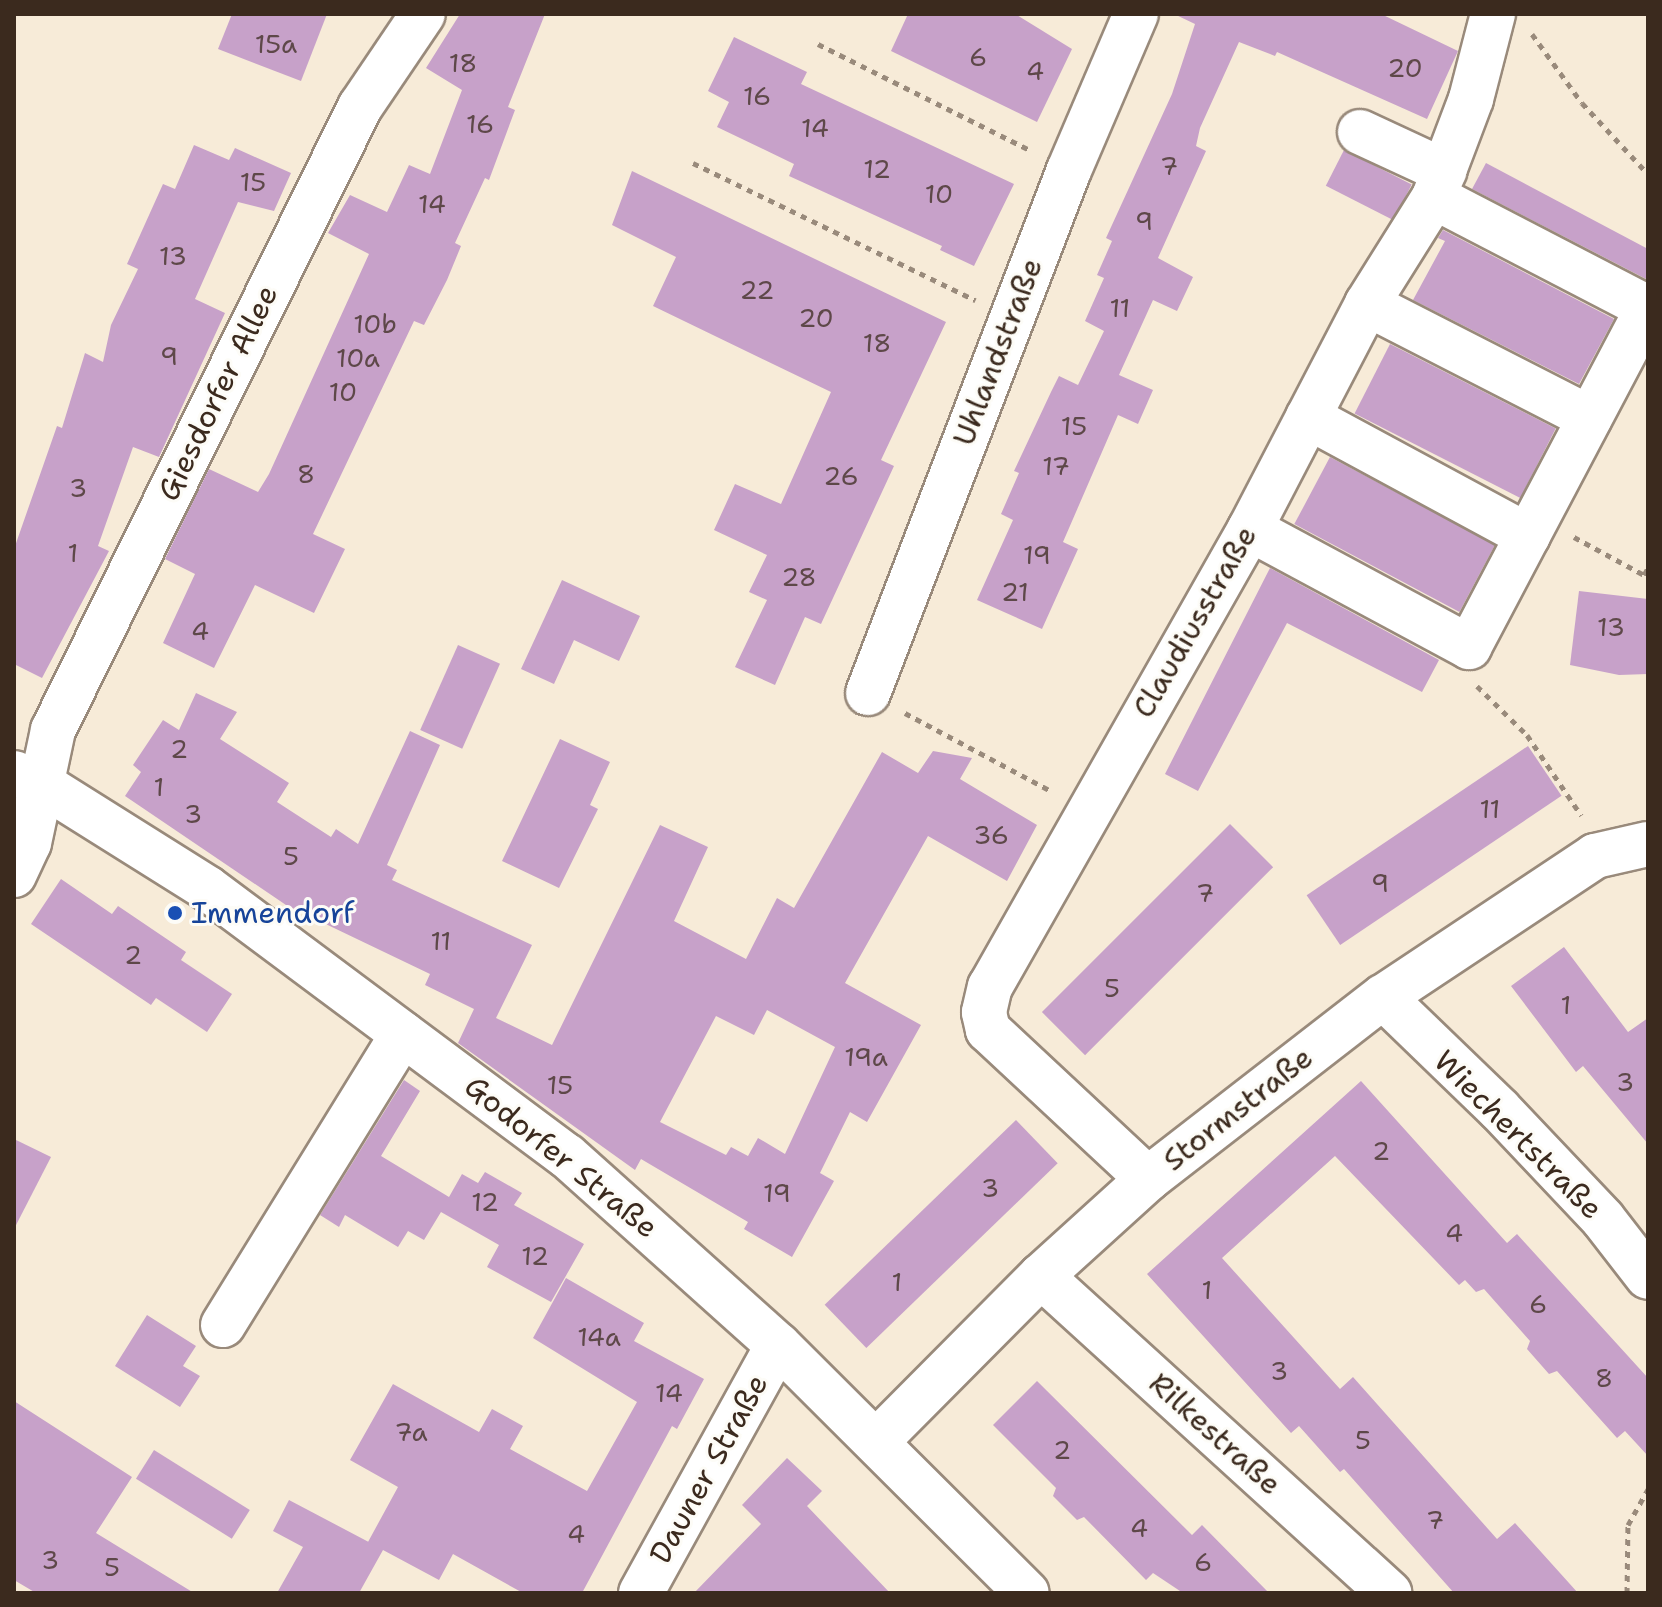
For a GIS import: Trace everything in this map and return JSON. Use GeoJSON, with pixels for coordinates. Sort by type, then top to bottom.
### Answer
{"type":"FeatureCollection","features":[{"type":"Feature","properties":{"kind":"street","name":"Giesdorfer Allee"},"geometry":{"type":"LineString","coordinates":[[14,875],[29,843],[29,779],[360,107],[423,14]]}},
{"type":"Feature","properties":{"kind":"street","name":"Uhlandstraße"},"geometry":{"type":"LineString","coordinates":[[868,693],[1069,170],[1136,14]]}},
{"type":"Feature","properties":{"kind":"street","name":"Claudiusstraße"},"geometry":{"type":"LineString","coordinates":[[1148,1179],[988,1030],[984,1012],[990,987],[1087,811],[1250,529],[1367,304],[1439,184],[1471,99],[1510,20]]}},
{"type":"Feature","properties":{"kind":"street"},"geometry":{"type":"LineString","coordinates":[[1250,529],[1469,647],[1648,308],[1439,184],[1360,132]]}},
{"type":"Feature","properties":{"kind":"street"},"geometry":{"type":"LineString","coordinates":[[1367,304],[1590,418]]}},
{"type":"Feature","properties":{"kind":"street"},"geometry":{"type":"LineString","coordinates":[[1308,417],[1533,527]]}},
{"type":"Feature","properties":{"kind":"street","name":"Godorfer Straße"},"geometry":{"type":"LineString","coordinates":[[29,779],[207,888],[579,1165],[778,1345],[1027,1593]]}},
{"type":"Feature","properties":{"kind":"street","name":"Stormstraße"},"geometry":{"type":"LineString","coordinates":[[876,1442],[1041,1276],[1148,1179],[1383,997],[1606,853],[1648,844]]}},
{"type":"Feature","properties":{"kind":"street","name":"Wiechertstraße"},"geometry":{"type":"LineString","coordinates":[[1383,997],[1499,1109],[1603,1219],[1648,1277]]}},
{"type":"Feature","properties":{"kind":"street"},"geometry":{"type":"LineString","coordinates":[[223,1325],[403,1034]]}},
{"type":"Feature","properties":{"kind":"street","name":"Rilkestraße"},"geometry":{"type":"LineString","coordinates":[[1041,1276],[1389,1593]]}},
{"type":"Feature","properties":{"kind":"street","name":"Dauner Straße"},"geometry":{"type":"LineString","coordinates":[[641,1593],[778,1345]]}},
{"type":"Feature","properties":{"kind":"path"},"geometry":{"type":"LineString","coordinates":[[1510,20],[1648,174]]}},
{"type":"Feature","properties":{"kind":"path"},"geometry":{"type":"LineString","coordinates":[[818,44],[1069,170]]}},
{"type":"Feature","properties":{"kind":"path"},"geometry":{"type":"LineString","coordinates":[[693,163],[1012,318]]}},
{"type":"Feature","properties":{"kind":"path"},"geometry":{"type":"LineString","coordinates":[[1533,527],[1646,576],[1648,568]]}},
{"type":"Feature","properties":{"kind":"path"},"geometry":{"type":"LineString","coordinates":[[1469,647],[1474,683],[1535,745],[1606,853]]}},
{"type":"Feature","properties":{"kind":"path"},"geometry":{"type":"LineString","coordinates":[[868,693],[1087,811]]}},
{"type":"Feature","properties":{"kind":"path"},"geometry":{"type":"LineString","coordinates":[[1627,1593],[1628,1525],[1648,1489]]}},
{"type":"Feature","properties":{"kind":"building"},"geometry":{"type":"Polygon","coordinates":[[[232,14],[327,14],[301,81],[218,49],[232,14]]]}},
{"type":"Feature","properties":{"kind":"building"},"geometry":{"type":"Polygon","coordinates":[[[460,14],[545,14],[508,107],[515,110],[489,180],[485,178],[455,243],[461,246],[447,280],[424,325],[414,321],[313,534],[345,549],[314,613],[255,585],[214,668],[163,643],[195,574],[165,559],[209,469],[258,492],[269,474],[369,254],[328,233],[350,195],[387,212],[409,165],[430,174],[462,90],[426,68],[460,14]]]}},
{"type":"Feature","properties":{"kind":"building"},"geometry":{"type":"Polygon","coordinates":[[[908,14],[1015,14],[1072,49],[1037,122],[891,51],[908,14]]]}},
{"type":"Feature","properties":{"kind":"building"},"geometry":{"type":"Polygon","coordinates":[[[1174,14],[1381,14],[1458,51],[1427,119],[1277,52],[1275,56],[1239,42],[1200,128],[1196,146],[1206,151],[1158,258],[1193,277],[1177,311],[1153,300],[1119,375],[1153,390],[1138,424],[1118,415],[1063,542],[1078,549],[1042,629],[977,600],[1013,520],[1001,514],[1019,473],[1014,471],[1051,392],[1059,376],[1078,385],[1104,331],[1085,321],[1104,278],[1097,275],[1112,241],[1106,238],[1172,94],[1195,24],[1174,14]]]}},
{"type":"Feature","properties":{"kind":"building"},"geometry":{"type":"Polygon","coordinates":[[[734,37],[807,72],[801,84],[1014,184],[974,266],[940,250],[942,246],[789,176],[794,164],[717,127],[729,102],[708,91],[734,37]]]}},
{"type":"Feature","properties":{"kind":"building"},"geometry":{"type":"Polygon","coordinates":[[[194,145],[229,160],[235,148],[291,173],[274,211],[238,202],[195,299],[225,313],[159,457],[133,447],[98,546],[109,551],[42,678],[14,664],[14,549],[57,426],[62,428],[85,353],[103,362],[111,325],[138,269],[127,264],[163,184],[175,189],[194,145]]]}},
{"type":"Feature","properties":{"kind":"building"},"geometry":{"type":"Polygon","coordinates":[[[1344,150],[1412,185],[1394,220],[1326,186],[1344,150]]]}},
{"type":"Feature","properties":{"kind":"building"},"geometry":{"type":"Polygon","coordinates":[[[1486,163],[1648,249],[1648,280],[1472,189],[1486,163]]]}},
{"type":"Feature","properties":{"kind":"building"},"geometry":{"type":"Polygon","coordinates":[[[632,171],[946,322],[881,460],[894,466],[821,624],[805,617],[775,685],[735,667],[767,600],[749,592],[767,555],[714,530],[735,484],[781,504],[831,392],[653,306],[676,257],[612,225],[632,171]]]}},
{"type":"Feature","properties":{"kind":"building"},"geometry":{"type":"Polygon","coordinates":[[[1443,230],[1614,319],[1579,384],[1413,300],[1445,241],[1438,238],[1443,230]]]}},
{"type":"Feature","properties":{"kind":"building"},"geometry":{"type":"Polygon","coordinates":[[[1390,344],[1556,428],[1520,498],[1355,413],[1390,344]]]}},
{"type":"Feature","properties":{"kind":"building"},"geometry":{"type":"Polygon","coordinates":[[[1330,457],[1495,545],[1459,612],[1294,524],[1330,457]]]}},
{"type":"Feature","properties":{"kind":"building"},"geometry":{"type":"Polygon","coordinates":[[[1270,568],[1439,660],[1422,692],[1287,623],[1198,791],[1165,774],[1270,568]]]}},
{"type":"Feature","properties":{"kind":"building"},"geometry":{"type":"Polygon","coordinates":[[[562,580],[640,616],[619,661],[574,640],[554,684],[521,669],[562,580]]]}},
{"type":"Feature","properties":{"kind":"building"},"geometry":{"type":"Polygon","coordinates":[[[1579,591],[1648,599],[1648,674],[1619,675],[1570,665],[1579,591]]]}},
{"type":"Feature","properties":{"kind":"building"},"geometry":{"type":"Polygon","coordinates":[[[458,645],[500,664],[462,749],[420,730],[458,645]]]}},
{"type":"Feature","properties":{"kind":"building"},"geometry":{"type":"Polygon","coordinates":[[[196,693],[237,712],[220,739],[289,783],[277,802],[331,837],[336,829],[358,844],[410,731],[440,745],[387,865],[397,870],[392,880],[532,945],[496,1018],[552,1045],[660,825],[708,847],[674,921],[746,959],[777,898],[794,908],[882,752],[918,773],[933,751],[972,758],[960,779],[1037,825],[1007,881],[928,836],[845,983],[921,1025],[867,1122],[850,1112],[820,1173],[834,1181],[792,1257],[744,1229],[748,1222],[641,1159],[635,1170],[458,1043],[474,1009],[425,985],[430,974],[286,905],[125,796],[141,772],[133,765],[163,720],[179,730],[196,693]],[[767,1010],[754,1035],[716,1016],[660,1122],[726,1155],[731,1147],[748,1156],[758,1138],[785,1154],[835,1047],[767,1010]]]}},
{"type":"Feature","properties":{"kind":"building"},"geometry":{"type":"Polygon","coordinates":[[[560,739],[610,762],[590,805],[598,809],[559,888],[502,861],[560,739]]]}},
{"type":"Feature","properties":{"kind":"building"},"geometry":{"type":"Polygon","coordinates":[[[1528,746],[1562,796],[1340,945],[1307,895],[1528,746]]]}},
{"type":"Feature","properties":{"kind":"building"},"geometry":{"type":"Polygon","coordinates":[[[1230,824],[1273,867],[1085,1055],[1042,1012],[1230,824]]]}},
{"type":"Feature","properties":{"kind":"building"},"geometry":{"type":"Polygon","coordinates":[[[61,879],[112,914],[118,906],[186,952],[181,960],[232,994],[207,1032],[156,998],[151,1005],[31,924],[61,879]]]}},
{"type":"Feature","properties":{"kind":"building"},"geometry":{"type":"Polygon","coordinates":[[[1564,947],[1628,1032],[1648,1018],[1648,1144],[1583,1066],[1576,1072],[1511,986],[1564,947]]]}},
{"type":"Feature","properties":{"kind":"building"},"geometry":{"type":"Polygon","coordinates":[[[404,1080],[420,1091],[381,1156],[449,1197],[462,1174],[478,1183],[485,1172],[522,1193],[514,1205],[584,1244],[551,1302],[487,1267],[499,1245],[441,1212],[424,1240],[408,1231],[398,1247],[345,1215],[339,1227],[320,1215],[404,1080]]]}},
{"type":"Feature","properties":{"kind":"building"},"geometry":{"type":"Polygon","coordinates":[[[1361,1081],[1507,1243],[1517,1234],[1648,1378],[1648,1456],[1625,1431],[1617,1438],[1557,1371],[1549,1374],[1527,1349],[1530,1341],[1484,1289],[1476,1292],[1465,1280],[1459,1285],[1335,1156],[1222,1258],[1340,1389],[1353,1377],[1497,1539],[1515,1523],[1578,1593],[1454,1593],[1344,1469],[1340,1472],[1299,1426],[1291,1433],[1147,1274],[1361,1081]]]}},
{"type":"Feature","properties":{"kind":"building"},"geometry":{"type":"Polygon","coordinates":[[[1016,1120],[1058,1163],[866,1348],[825,1305],[1016,1120]]]}},
{"type":"Feature","properties":{"kind":"building"},"geometry":{"type":"Polygon","coordinates":[[[14,1139],[51,1157],[14,1229],[14,1139]]]}},
{"type":"Feature","properties":{"kind":"building"},"geometry":{"type":"Polygon","coordinates":[[[566,1278],[644,1323],[634,1341],[704,1379],[677,1429],[672,1426],[582,1593],[523,1593],[453,1554],[439,1580],[383,1550],[359,1593],[277,1593],[303,1547],[273,1531],[289,1500],[368,1542],[398,1487],[350,1460],[393,1384],[479,1432],[492,1409],[523,1426],[510,1449],[587,1491],[637,1402],[533,1338],[566,1278]]]}},
{"type":"Feature","properties":{"kind":"building"},"geometry":{"type":"Polygon","coordinates":[[[147,1315],[196,1346],[183,1366],[200,1376],[180,1407],[115,1366],[147,1315]]]}},
{"type":"Feature","properties":{"kind":"building"},"geometry":{"type":"Polygon","coordinates":[[[1037,1381],[1192,1535],[1202,1525],[1269,1593],[1183,1593],[1153,1573],[1146,1580],[1084,1517],[1077,1520],[1053,1496],[1056,1488],[993,1425],[1037,1381]]]}},
{"type":"Feature","properties":{"kind":"building"},"geometry":{"type":"Polygon","coordinates":[[[14,1401],[132,1477],[96,1533],[194,1593],[36,1593],[14,1580],[14,1401]]]}},
{"type":"Feature","properties":{"kind":"building"},"geometry":{"type":"Polygon","coordinates":[[[154,1450],[250,1510],[232,1539],[136,1479],[154,1450]]]}},
{"type":"Feature","properties":{"kind":"building"},"geometry":{"type":"Polygon","coordinates":[[[787,1458],[822,1491],[807,1506],[890,1593],[694,1593],[761,1524],[742,1505],[787,1458]]]}},
{"type":"Feature","properties":{"kind":"place","name":"Immendorf"},"geometry":{"type":"Point","coordinates":[175,913]}}]}
